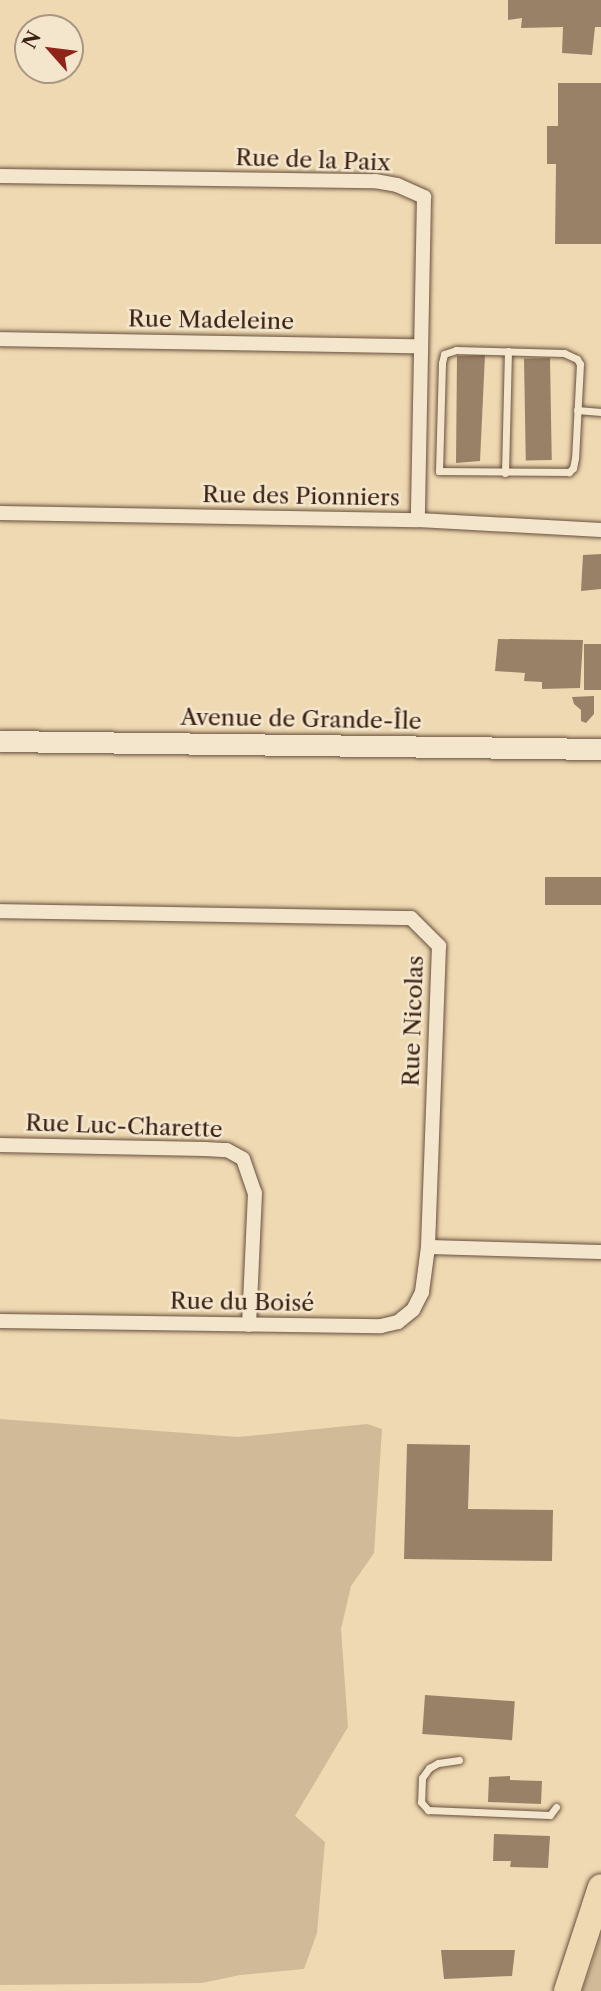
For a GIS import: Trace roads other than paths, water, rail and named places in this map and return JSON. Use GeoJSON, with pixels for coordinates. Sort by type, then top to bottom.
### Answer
{"type":"FeatureCollection","features":[{"type":"Feature","properties":{"kind":"highway"},"geometry":{"type":"LineString","coordinates":[[567,1991],[601,1887]]}},
{"type":"Feature","properties":{"kind":"street","name":"Rue de la Paix"},"geometry":{"type":"LineString","coordinates":[[0,176],[362,181],[397,185],[424,197],[418,520]]}},
{"type":"Feature","properties":{"kind":"street","name":"Rue Madeleine"},"geometry":{"type":"LineString","coordinates":[[0,339],[421,346]]}},
{"type":"Feature","properties":{"kind":"street","name":"Rue des Pionniers"},"geometry":{"type":"LineString","coordinates":[[0,513],[418,520],[601,530]]}},
{"type":"Feature","properties":{"kind":"street","name":"Avenue de Grande-Île"},"geometry":{"type":"LineString","coordinates":[[0,741],[601,749]]}},
{"type":"Feature","properties":{"kind":"street","name":"Rue Nicolas"},"geometry":{"type":"LineString","coordinates":[[0,911],[411,918],[439,946],[428,1247]]}},
{"type":"Feature","properties":{"kind":"street","name":"Rue Luc-Charette"},"geometry":{"type":"LineString","coordinates":[[0,1145],[227,1150],[243,1159],[256,1193],[249,1325]]}},
{"type":"Feature","properties":{"kind":"street"},"geometry":{"type":"LineString","coordinates":[[428,1247],[601,1252]]}},
{"type":"Feature","properties":{"kind":"street","name":"Rue du Boisé"},"geometry":{"type":"LineString","coordinates":[[0,1321],[382,1326],[398,1322],[413,1310],[422,1292],[428,1247]]}},
{"type":"Feature","properties":{"kind":"lane"},"geometry":{"type":"LineString","coordinates":[[456,350],[564,353],[577,359],[580,364],[577,410],[573,468],[569,472],[444,474],[438,467],[444,354],[456,350]]}},
{"type":"Feature","properties":{"kind":"lane"},"geometry":{"type":"LineString","coordinates":[[505,473],[508,351]]}},
{"type":"Feature","properties":{"kind":"lane"},"geometry":{"type":"LineString","coordinates":[[577,410],[601,412]]}},
{"type":"Feature","properties":{"kind":"lane"},"geometry":{"type":"LineString","coordinates":[[459,1760],[438,1763],[429,1768],[422,1778],[421,1802],[428,1810],[550,1815],[556,1807]]}}]}
